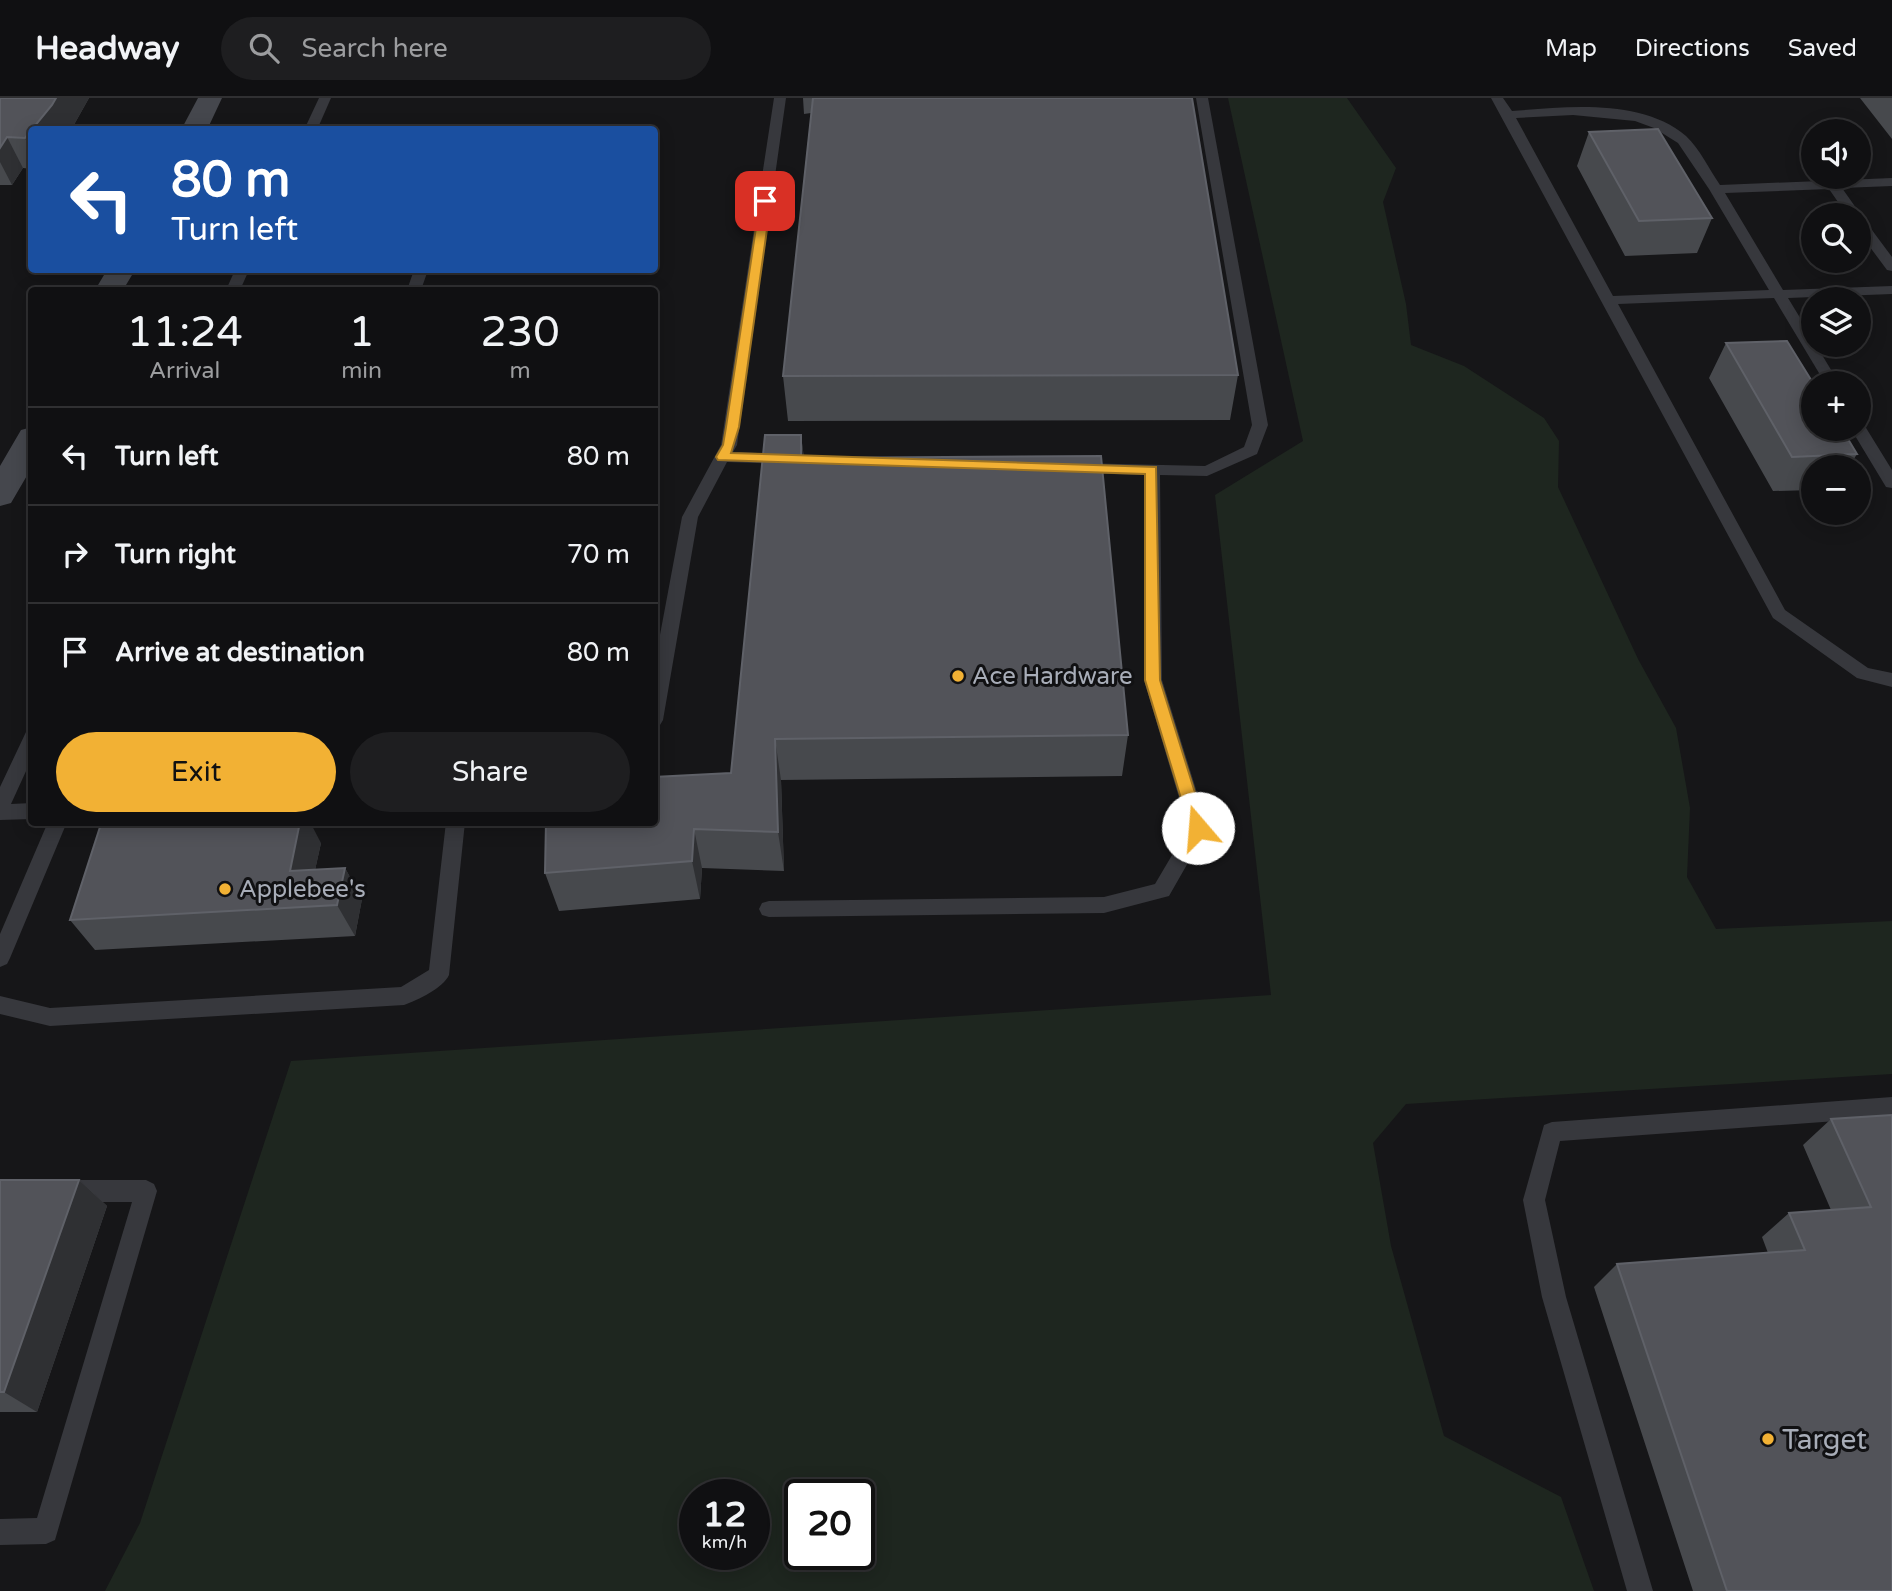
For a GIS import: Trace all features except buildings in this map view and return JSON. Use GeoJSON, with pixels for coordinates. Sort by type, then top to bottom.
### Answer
{"type":"FeatureCollection","features":[{"type":"Feature","properties":{"kind":"main road"},"geometry":{"type":"LineString","coordinates":[[196,126],[210,98]]}},
{"type":"Feature","properties":{"kind":"main road"},"geometry":{"type":"LineString","coordinates":[[0,495],[17,453]]}},
{"type":"Feature","properties":{"kind":"lane"},"geometry":{"type":"LineString","coordinates":[[312,126],[325,98]]}},
{"type":"Feature","properties":{"kind":"lane"},"geometry":{"type":"LineString","coordinates":[[658,697],[690,517],[729,445],[780,98]]}},
{"type":"Feature","properties":{"kind":"lane"},"geometry":{"type":"LineString","coordinates":[[1055,467],[1207,471],[1251,450],[1260,425],[1202,98]]}},
{"type":"Feature","properties":{"kind":"lane"},"geometry":{"type":"LineString","coordinates":[[1497,98],[1779,614],[1863,673],[1892,680]]}},
{"type":"Feature","properties":{"kind":"lane"},"geometry":{"type":"LineString","coordinates":[[1508,114],[1589,111],[1639,116],[1680,136],[1716,189],[1825,371]]}},
{"type":"Feature","properties":{"kind":"lane"},"geometry":{"type":"LineString","coordinates":[[1871,183],[1892,182]]}},
{"type":"Feature","properties":{"kind":"lane"},"geometry":{"type":"LineString","coordinates":[[1716,189],[1801,185]]}},
{"type":"Feature","properties":{"kind":"lane"},"geometry":{"type":"LineString","coordinates":[[1871,239],[1892,267]]}},
{"type":"Feature","properties":{"kind":"lane"},"geometry":{"type":"LineString","coordinates":[[1609,300],[1892,290]]}},
{"type":"Feature","properties":{"kind":"lane"},"geometry":{"type":"LineString","coordinates":[[1866,441],[1892,483]]}},
{"type":"Feature","properties":{"kind":"lane"},"geometry":{"type":"LineString","coordinates":[[723,457],[806,460]]}},
{"type":"Feature","properties":{"kind":"lane"},"geometry":{"type":"LineString","coordinates":[[768,909],[1104,905],[1162,890],[1198,828],[1153,680],[1152,470]]}},
{"type":"Feature","properties":{"kind":"lane"},"geometry":{"type":"LineString","coordinates":[[28,746],[0,810],[28,811]]}},
{"type":"Feature","properties":{"kind":"lane"},"geometry":{"type":"LineString","coordinates":[[0,958],[56,826]]}},
{"type":"Feature","properties":{"kind":"lane"},"geometry":{"type":"LineString","coordinates":[[0,1004],[50,1017],[404,996],[439,975],[456,826]]}},
{"type":"Feature","properties":{"kind":"lane"},"geometry":{"type":"LineString","coordinates":[[1640,1591],[1554,1297],[1534,1200],[1552,1132],[1892,1107]]}},
{"type":"Feature","properties":{"kind":"lane"},"geometry":{"type":"LineString","coordinates":[[0,1532],[46,1531],[146,1191],[40,1191]]}},
{"type":"Feature","properties":{"kind":"shaded area"},"geometry":{"type":"Polygon","coordinates":[[[1228,98],[1347,98],[1396,168],[1383,202],[1406,304],[1411,345],[1464,366],[1544,418],[1559,441],[1558,487],[1638,659],[1676,728],[1690,808],[1687,877],[1716,929],[1892,921],[1892,1074],[1406,1104],[1373,1143],[1391,1246],[1444,1436],[1561,1497],[1594,1591],[105,1591],[140,1523],[291,1061],[1271,995],[1215,495],[1303,441],[1228,98]]]}},
{"type":"Feature","properties":{"kind":"place","name":"Ace Hardware"},"geometry":{"type":"Point","coordinates":[958,676]}},
{"type":"Feature","properties":{"kind":"place","name":"Applebee's"},"geometry":{"type":"Point","coordinates":[225,889]}},
{"type":"Feature","properties":{"kind":"place","name":"Target"},"geometry":{"type":"Point","coordinates":[1768,1439]}},
{"type":"Feature","properties":{"kind":"route"},"geometry":{"type":"LineString","coordinates":[[765,201],[732,427],[729,445],[723,457],[1152,470],[1153,680],[1198,828]]}}]}
